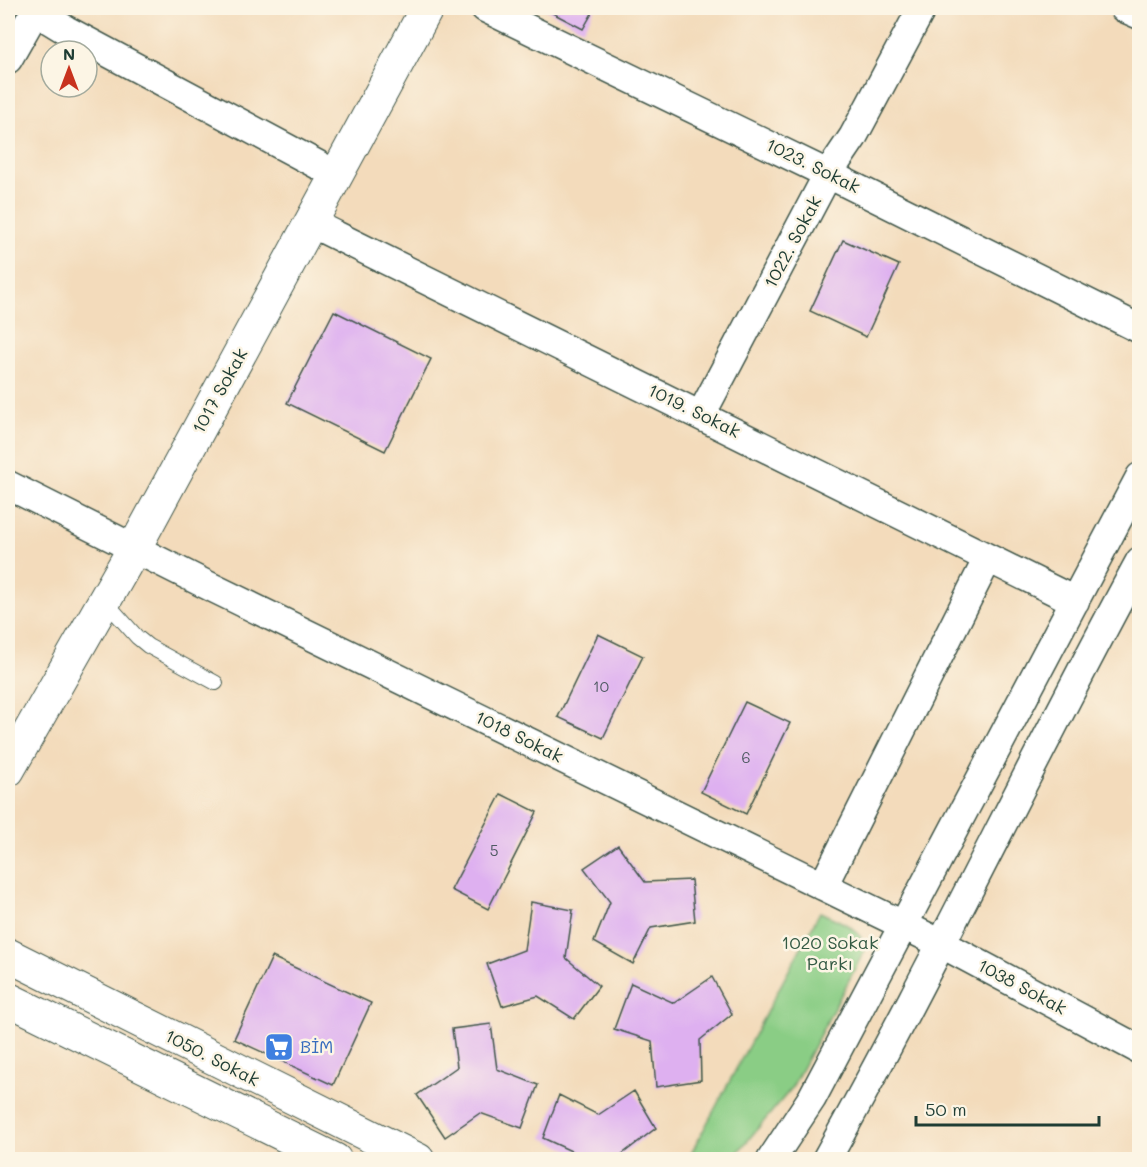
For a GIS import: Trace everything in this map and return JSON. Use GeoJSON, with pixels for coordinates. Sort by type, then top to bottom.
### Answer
{"type":"FeatureCollection","features":[{"type":"Feature","properties":{"kind":"street","name":"1017 Sokak"},"geometry":{"type":"LineString","coordinates":[[8,770],[135,547],[426,8]]}},
{"type":"Feature","properties":{"kind":"street","name":"1023. Sokak"},"geometry":{"type":"LineString","coordinates":[[484,8],[828,174],[1140,329]]}},
{"type":"Feature","properties":{"kind":"street","name":"1022. Sokak"},"geometry":{"type":"LineString","coordinates":[[701,415],[828,174],[853,137],[922,8]]}},
{"type":"Feature","properties":{"kind":"street"},"geometry":{"type":"LineString","coordinates":[[1124,8],[1140,15]]}},
{"type":"Feature","properties":{"kind":"street"},"geometry":{"type":"LineString","coordinates":[[8,60],[36,9],[66,30],[336,175]]}},
{"type":"Feature","properties":{"kind":"street","name":"1019. Sokak"},"geometry":{"type":"LineString","coordinates":[[311,223],[1075,601]]}},
{"type":"Feature","properties":{"kind":"street"},"geometry":{"type":"LineString","coordinates":[[771,1160],[812,1098],[1140,477]]}},
{"type":"Feature","properties":{"kind":"street","name":"1018 Sokak"},"geometry":{"type":"LineString","coordinates":[[8,484],[205,584],[904,926]]}},
{"type":"Feature","properties":{"kind":"street"},"geometry":{"type":"LineString","coordinates":[[823,886],[988,558]]}},
{"type":"Feature","properties":{"kind":"street"},"geometry":{"type":"LineString","coordinates":[[826,1160],[942,944],[1100,634],[1140,561]]}},
{"type":"Feature","properties":{"kind":"street","name":"1038 Sokak"},"geometry":{"type":"LineString","coordinates":[[904,926],[1140,1050]]}},
{"type":"Feature","properties":{"kind":"street","name":"1050. Sokak"},"geometry":{"type":"LineString","coordinates":[[8,954],[418,1160]]}},
{"type":"Feature","properties":{"kind":"street","name":"1050. Sokak"},"geometry":{"type":"LineString","coordinates":[[8,999],[335,1160]]}},
{"type":"Feature","properties":{"kind":"lane"},"geometry":{"type":"LineString","coordinates":[[104,599],[137,637],[148,646],[216,683]]}},
{"type":"Feature","properties":{"kind":"green space","name":"1020 Sokak Parkı"},"geometry":{"type":"Polygon","coordinates":[[[820,912],[853,929],[859,934],[866,948],[791,1089],[732,1159],[688,1159],[820,912]]]}},
{"type":"Feature","properties":{"kind":"building"},"geometry":{"type":"Polygon","coordinates":[[[543,8],[595,8],[583,29],[543,8]]]}},
{"type":"Feature","properties":{"kind":"building"},"geometry":{"type":"Polygon","coordinates":[[[843,240],[899,265],[866,337],[810,311],[843,240]]]}},
{"type":"Feature","properties":{"kind":"building"},"geometry":{"type":"Polygon","coordinates":[[[334,311],[431,359],[385,451],[287,403],[334,311]]]}},
{"type":"Feature","properties":{"kind":"building"},"geometry":{"type":"Polygon","coordinates":[[[598,634],[643,656],[603,738],[558,717],[598,634]]]}},
{"type":"Feature","properties":{"kind":"building"},"geometry":{"type":"Polygon","coordinates":[[[745,702],[790,723],[746,814],[701,792],[745,702]]]}},
{"type":"Feature","properties":{"kind":"building"},"geometry":{"type":"Polygon","coordinates":[[[501,794],[537,812],[488,909],[451,890],[501,794]]]}},
{"type":"Feature","properties":{"kind":"building"},"geometry":{"type":"Polygon","coordinates":[[[618,845],[645,882],[691,880],[695,921],[651,928],[633,964],[594,942],[610,902],[584,868],[618,845]]]}},
{"type":"Feature","properties":{"kind":"building"},"geometry":{"type":"Polygon","coordinates":[[[531,902],[573,910],[566,958],[599,986],[574,1019],[538,996],[502,1006],[487,964],[524,950],[531,902]]]}},
{"type":"Feature","properties":{"kind":"building"},"geometry":{"type":"Polygon","coordinates":[[[272,957],[371,1003],[333,1085],[234,1039],[272,957]]]}},
{"type":"Feature","properties":{"kind":"building"},"geometry":{"type":"Polygon","coordinates":[[[712,977],[732,1014],[700,1040],[701,1080],[656,1087],[652,1041],[614,1029],[631,983],[674,1003],[712,977]]]}},
{"type":"Feature","properties":{"kind":"building"},"geometry":{"type":"Polygon","coordinates":[[[491,1024],[497,1069],[538,1085],[522,1128],[480,1113],[445,1137],[417,1095],[457,1067],[452,1029],[491,1024]]]}},
{"type":"Feature","properties":{"kind":"building"},"geometry":{"type":"Polygon","coordinates":[[[634,1091],[656,1128],[621,1155],[622,1160],[583,1160],[582,1156],[543,1138],[559,1095],[598,1115],[634,1091]]]}},
{"type":"Feature","properties":{"kind":"place","name":"BİM"},"geometry":{"type":"Point","coordinates":[279,1047]}}]}
